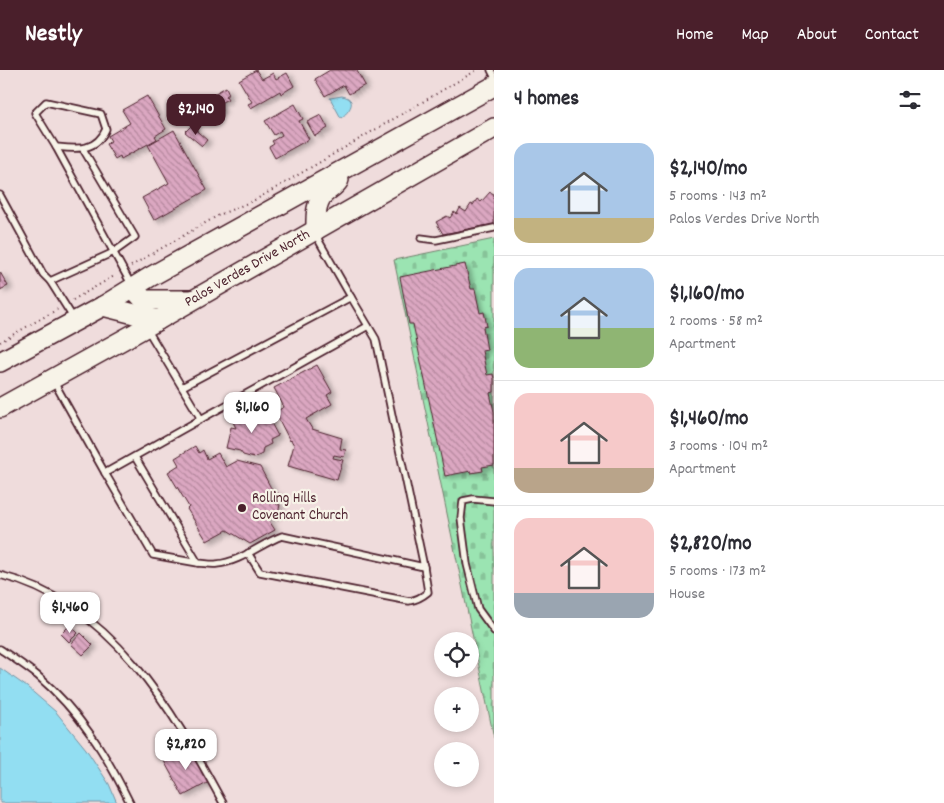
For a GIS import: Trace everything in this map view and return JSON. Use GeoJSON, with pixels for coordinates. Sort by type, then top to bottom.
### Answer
{"type":"FeatureCollection","features":[{"type":"Feature","properties":{"kind":"main road"},"geometry":{"type":"LineString","coordinates":[[0,362],[494,86]]}},
{"type":"Feature","properties":{"kind":"main road","name":"Palos Verdes Drive North"},"geometry":{"type":"LineString","coordinates":[[0,408],[194,300],[494,128]]}},
{"type":"Feature","properties":{"kind":"main road"},"geometry":{"type":"LineString","coordinates":[[316,230],[317,206],[323,195],[336,185],[344,170]]}},
{"type":"Feature","properties":{"kind":"main road"},"geometry":{"type":"LineString","coordinates":[[134,288],[142,299],[194,300]]}},
{"type":"Feature","properties":{"kind":"main road"},"geometry":{"type":"LineString","coordinates":[[103,306],[152,323]]}},
{"type":"Feature","properties":{"kind":"lane"},"geometry":{"type":"LineString","coordinates":[[490,70],[494,76]]}},
{"type":"Feature","properties":{"kind":"lane"},"geometry":{"type":"LineString","coordinates":[[56,147],[83,149],[102,138],[106,129],[101,114],[46,102],[35,113],[56,147],[134,288]]}},
{"type":"Feature","properties":{"kind":"lane"},"geometry":{"type":"LineString","coordinates":[[50,281],[114,252],[135,237],[83,149]]}},
{"type":"Feature","properties":{"kind":"lane"},"geometry":{"type":"LineString","coordinates":[[0,195],[43,274],[50,281],[76,321]]}},
{"type":"Feature","properties":{"kind":"lane"},"geometry":{"type":"LineString","coordinates":[[421,238],[436,240],[494,228]]}},
{"type":"Feature","properties":{"kind":"lane"},"geometry":{"type":"LineString","coordinates":[[248,553],[260,572],[409,601],[416,600],[428,592],[376,339],[319,241],[316,230]]}},
{"type":"Feature","properties":{"kind":"lane"},"geometry":{"type":"LineString","coordinates":[[182,387],[351,297]]}},
{"type":"Feature","properties":{"kind":"lane"},"geometry":{"type":"LineString","coordinates":[[152,323],[182,387],[201,419]]}},
{"type":"Feature","properties":{"kind":"lane"},"geometry":{"type":"LineString","coordinates":[[104,473],[368,326]]}},
{"type":"Feature","properties":{"kind":"lane"},"geometry":{"type":"LineString","coordinates":[[52,379],[104,473],[153,555],[198,563],[216,564],[228,562],[282,536],[424,568]]}},
{"type":"Feature","properties":{"kind":"lane"},"geometry":{"type":"LineString","coordinates":[[135,457],[198,563]]}},
{"type":"Feature","properties":{"kind":"lane"},"geometry":{"type":"LineString","coordinates":[[494,501],[473,498],[463,501],[461,518],[467,564],[478,609],[494,631]]}},
{"type":"Feature","properties":{"kind":"lane"},"geometry":{"type":"LineString","coordinates":[[0,575],[36,586],[69,605],[109,636],[166,704],[193,747],[223,803]]}},
{"type":"Feature","properties":{"kind":"lane"},"geometry":{"type":"LineString","coordinates":[[0,649],[37,675],[66,702],[88,729],[113,769],[130,803]]}},
{"type":"Feature","properties":{"kind":"path"},"geometry":{"type":"LineString","coordinates":[[0,342],[219,215],[257,199],[477,70]]}},
{"type":"Feature","properties":{"kind":"green space"},"geometry":{"type":"Polygon","coordinates":[[[494,239],[494,738],[479,666],[479,632],[472,632],[394,260],[494,239]]]}},
{"type":"Feature","properties":{"kind":"water"},"geometry":{"type":"Polygon","coordinates":[[[342,96],[350,100],[351,106],[341,118],[330,98],[342,96]]]}},
{"type":"Feature","properties":{"kind":"water"},"geometry":{"type":"Polygon","coordinates":[[[0,668],[27,687],[56,712],[86,749],[109,784],[117,803],[0,803],[0,668]]]}},
{"type":"Feature","properties":{"kind":"building"},"geometry":{"type":"Polygon","coordinates":[[[256,70],[262,79],[273,73],[276,79],[287,73],[294,86],[281,94],[280,91],[251,108],[248,104],[252,102],[239,80],[256,70]]]}},
{"type":"Feature","properties":{"kind":"building"},"geometry":{"type":"Polygon","coordinates":[[[330,70],[357,70],[365,85],[349,94],[344,85],[325,96],[315,79],[330,70]]]}},
{"type":"Feature","properties":{"kind":"building"},"geometry":{"type":"Polygon","coordinates":[[[226,87],[229,94],[226,96],[228,99],[218,104],[222,111],[205,120],[198,110],[208,103],[205,99],[226,87]]]}},
{"type":"Feature","properties":{"kind":"building"},"geometry":{"type":"Polygon","coordinates":[[[147,96],[166,129],[155,136],[157,139],[121,159],[120,156],[115,159],[106,144],[111,141],[108,136],[130,123],[122,110],[147,96]]]}},
{"type":"Feature","properties":{"kind":"building"},"geometry":{"type":"Polygon","coordinates":[[[295,104],[303,119],[299,121],[309,139],[275,158],[269,147],[274,144],[272,141],[282,135],[280,131],[274,135],[265,121],[295,104]]]}},
{"type":"Feature","properties":{"kind":"building"},"geometry":{"type":"Polygon","coordinates":[[[321,115],[328,128],[315,136],[307,122],[321,115]]]}},
{"type":"Feature","properties":{"kind":"building"},"geometry":{"type":"Polygon","coordinates":[[[191,126],[207,140],[202,146],[185,132],[191,126]]]}},
{"type":"Feature","properties":{"kind":"building"},"geometry":{"type":"Polygon","coordinates":[[[174,130],[207,190],[154,220],[142,198],[169,183],[148,145],[174,130]]]}},
{"type":"Feature","properties":{"kind":"building"},"geometry":{"type":"Polygon","coordinates":[[[490,192],[494,194],[494,224],[443,234],[436,222],[447,216],[450,218],[454,212],[457,214],[460,208],[466,212],[477,199],[481,202],[490,192]]]}},
{"type":"Feature","properties":{"kind":"building"},"geometry":{"type":"Polygon","coordinates":[[[465,264],[471,289],[475,289],[480,313],[484,312],[487,326],[483,327],[487,350],[482,351],[487,375],[493,374],[494,379],[494,392],[490,393],[494,412],[494,465],[482,467],[483,471],[471,473],[471,471],[445,476],[413,324],[409,324],[400,277],[465,264]]]}},
{"type":"Feature","properties":{"kind":"building"},"geometry":{"type":"Polygon","coordinates":[[[0,272],[8,286],[0,290],[0,272]]]}},
{"type":"Feature","properties":{"kind":"building"},"geometry":{"type":"Polygon","coordinates":[[[317,365],[332,392],[327,395],[332,404],[306,419],[312,429],[342,438],[340,449],[346,450],[344,457],[334,455],[333,458],[343,460],[337,480],[288,466],[294,445],[275,412],[284,407],[274,388],[317,365]]]}},
{"type":"Feature","properties":{"kind":"building"},"geometry":{"type":"Polygon","coordinates":[[[262,406],[278,436],[270,440],[271,444],[263,448],[262,454],[254,458],[243,455],[240,451],[226,448],[231,427],[236,428],[233,422],[262,406]]]}},
{"type":"Feature","properties":{"kind":"building"},"geometry":{"type":"Polygon","coordinates":[[[195,446],[199,453],[203,450],[207,459],[218,453],[226,467],[237,461],[260,467],[272,490],[270,492],[278,493],[279,497],[275,503],[280,505],[278,513],[274,512],[273,518],[266,516],[275,530],[250,544],[227,530],[207,541],[187,509],[189,507],[168,472],[179,465],[175,458],[195,446]]]}},
{"type":"Feature","properties":{"kind":"building"},"geometry":{"type":"Polygon","coordinates":[[[70,625],[78,633],[69,642],[61,634],[70,625]]]}},
{"type":"Feature","properties":{"kind":"building"},"geometry":{"type":"Polygon","coordinates":[[[81,633],[93,645],[83,655],[71,644],[81,633]]]}},
{"type":"Feature","properties":{"kind":"building"},"geometry":{"type":"Polygon","coordinates":[[[190,747],[209,782],[183,796],[164,761],[190,747]]]}},
{"type":"Feature","properties":{"kind":"place","name":"Rolling Hills Covenant Church"},"geometry":{"type":"Point","coordinates":[242,508]}}]}
